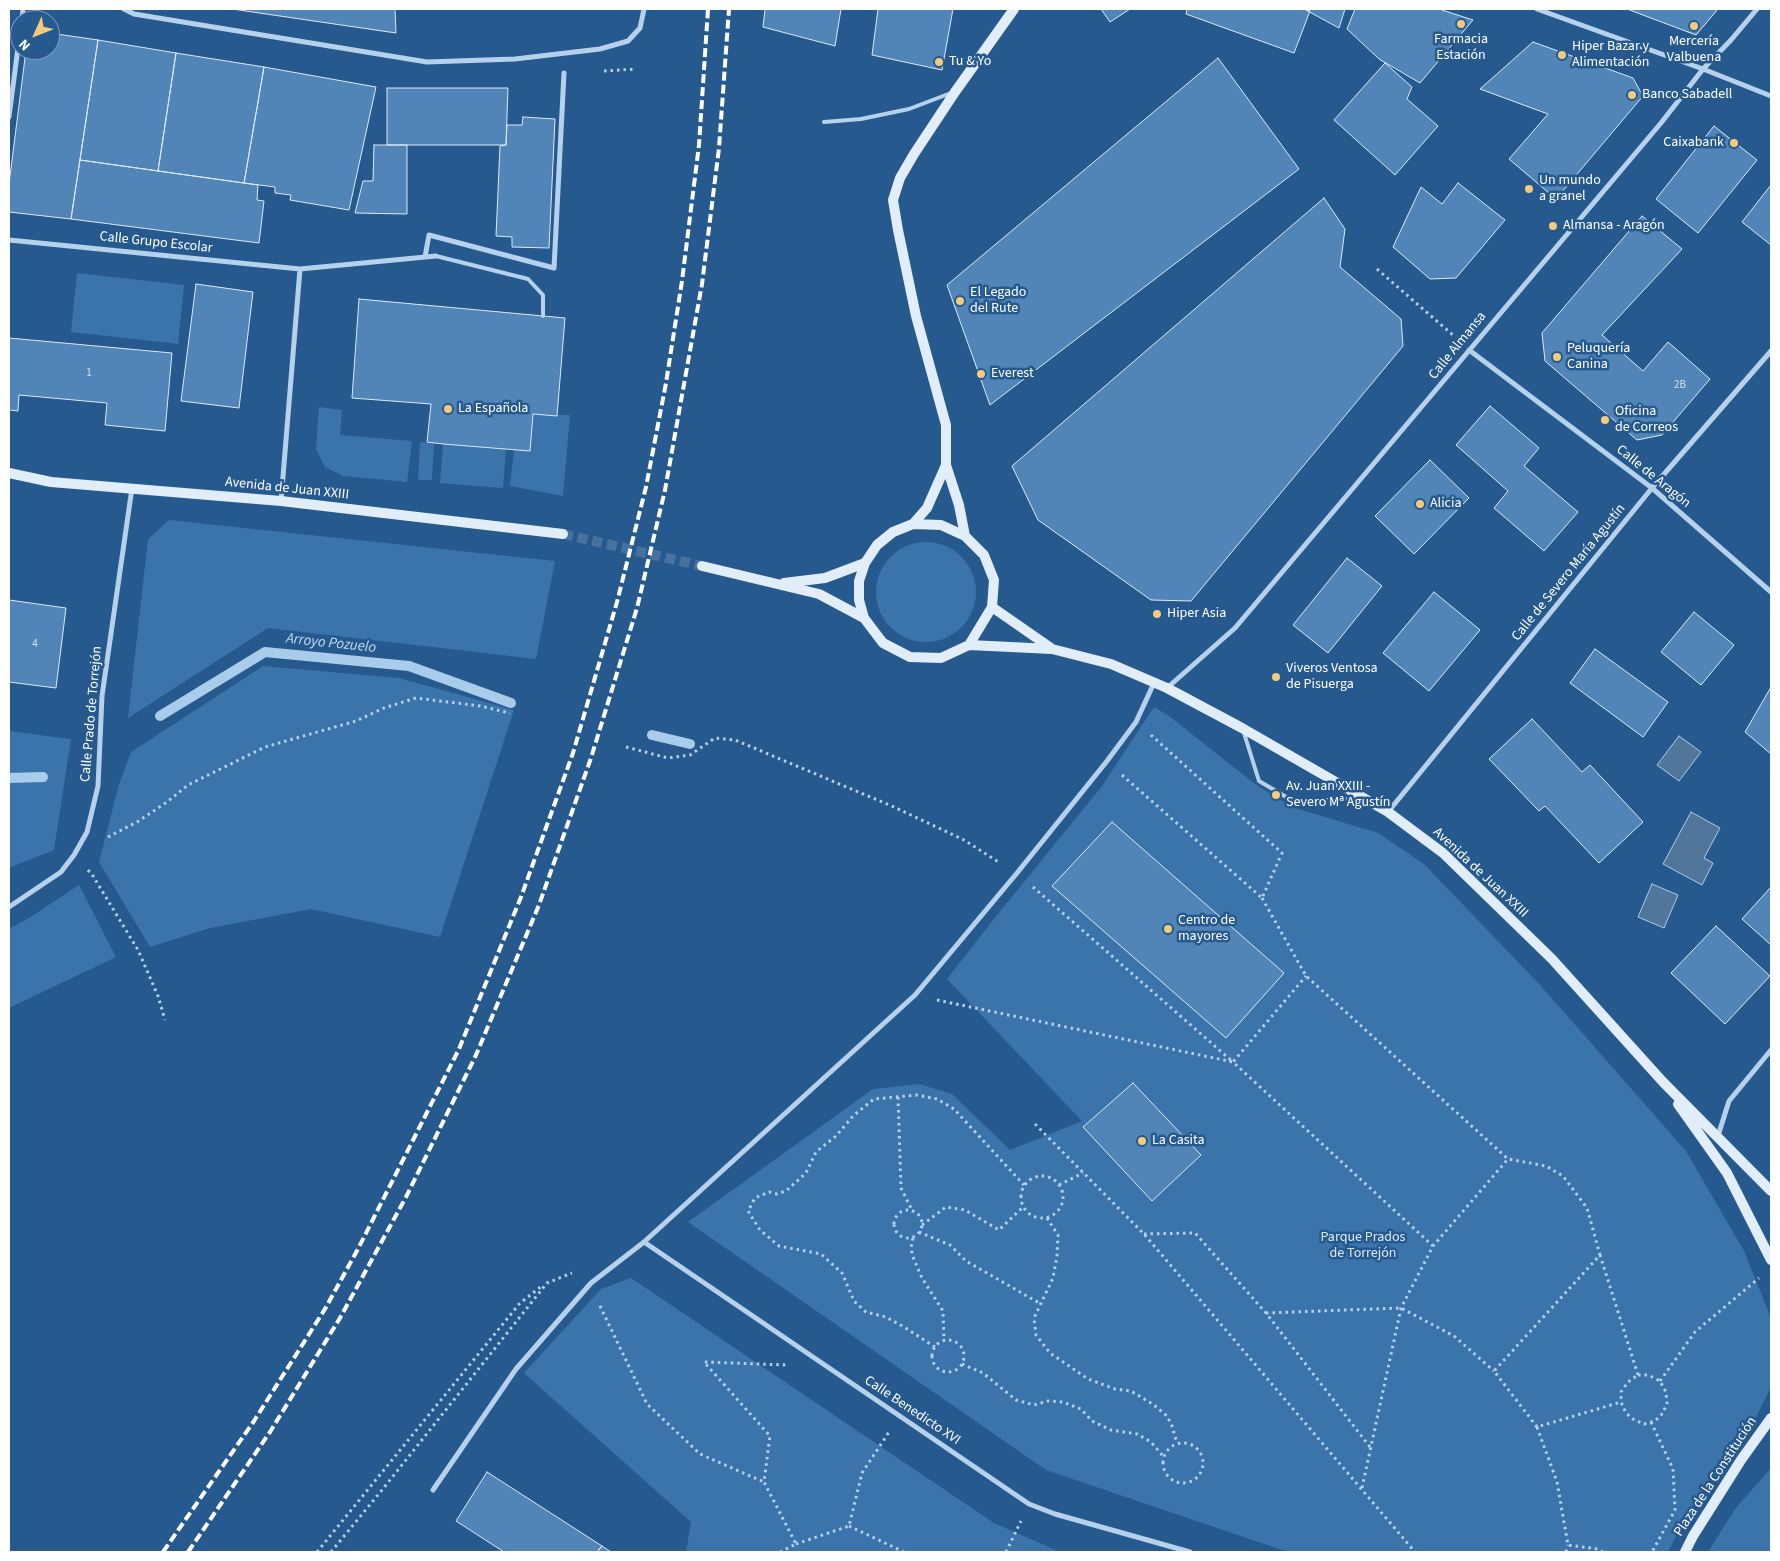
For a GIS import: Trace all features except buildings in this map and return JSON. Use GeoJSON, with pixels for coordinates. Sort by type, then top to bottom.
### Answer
{"type":"FeatureCollection","features":[{"type":"Feature","properties":{"kind":"main road"},"geometry":{"type":"LineString","coordinates":[[965,536],[959,505],[946,465],[946,425],[916,316],[893,200],[900,178],[955,92],[1014,9]]}},
{"type":"Feature","properties":{"kind":"main road"},"geometry":{"type":"LineString","coordinates":[[913,524],[927,508],[946,465]]}},
{"type":"Feature","properties":{"kind":"main road","name":"Avenida de Juan XXIII"},"geometry":{"type":"LineString","coordinates":[[9,473],[51,482],[281,501],[563,534]]}},
{"type":"Feature","properties":{"kind":"main road"},"geometry":{"type":"LineString","coordinates":[[969,644],[992,607],[994,580],[984,555],[965,536],[941,525],[913,524],[893,532],[876,545],[865,563],[860,581],[859,600],[864,618],[883,643],[910,657],[941,658],[969,644],[1052,649]]}},
{"type":"Feature","properties":{"kind":"main road"},"geometry":{"type":"LineString","coordinates":[[774,584],[825,578],[865,563]]}},
{"type":"Feature","properties":{"kind":"main road"},"geometry":{"type":"LineString","coordinates":[[702,566],[819,594],[864,618]]}},
{"type":"Feature","properties":{"kind":"main road"},"geometry":{"type":"LineString","coordinates":[[992,607],[1052,649]]}},
{"type":"Feature","properties":{"kind":"main road","name":"Avenida de Juan XXIII"},"geometry":{"type":"LineString","coordinates":[[1052,649],[1111,664],[1167,688],[1242,728],[1388,812],[1443,853],[1552,959],[1664,1082],[1771,1192]]}},
{"type":"Feature","properties":{"kind":"main road","name":"Avenida de Juan XXIII"},"geometry":{"type":"LineString","coordinates":[[1664,1082],[1727,1173],[1771,1260]]}},
{"type":"Feature","properties":{"kind":"main road","name":"Plaza de la Constitución"},"geometry":{"type":"LineString","coordinates":[[1685,1552],[1693,1536],[1736,1469],[1771,1418]]}},
{"type":"Feature","properties":{"kind":"street"},"geometry":{"type":"LineString","coordinates":[[124,9],[134,14],[427,62],[514,59],[600,49],[628,41],[640,28],[644,9]]}},
{"type":"Feature","properties":{"kind":"street"},"geometry":{"type":"LineString","coordinates":[[1537,9],[1703,69],[1771,96]]}},
{"type":"Feature","properties":{"kind":"street","name":"Calle Almansa"},"geometry":{"type":"LineString","coordinates":[[1167,688],[1235,628],[1661,123],[1703,69],[1757,9]]}},
{"type":"Feature","properties":{"kind":"street"},"geometry":{"type":"LineString","coordinates":[[9,118],[16,60]]}},
{"type":"Feature","properties":{"kind":"street"},"geometry":{"type":"LineString","coordinates":[[425,257],[429,235],[554,268],[564,73]]}},
{"type":"Feature","properties":{"kind":"street","name":"Calle Grupo Escolar"},"geometry":{"type":"LineString","coordinates":[[9,240],[300,269],[436,256]]}},
{"type":"Feature","properties":{"kind":"street"},"geometry":{"type":"LineString","coordinates":[[281,501],[300,269]]}},
{"type":"Feature","properties":{"kind":"street","name":"Calle de Aragón"},"geometry":{"type":"LineString","coordinates":[[1468,350],[1652,488],[1771,592]]}},
{"type":"Feature","properties":{"kind":"street","name":"Calle de Severo María Agustín"},"geometry":{"type":"LineString","coordinates":[[1388,812],[1652,488],[1771,351]]}},
{"type":"Feature","properties":{"kind":"street","name":"Calle Prado de Torrejón"},"geometry":{"type":"LineString","coordinates":[[9,907],[60,872],[74,855],[87,832],[98,786],[102,696],[132,488]]}},
{"type":"Feature","properties":{"kind":"street"},"geometry":{"type":"LineString","coordinates":[[433,1490],[516,1369],[591,1283],[644,1242],[915,995],[1017,874],[1107,761],[1136,722],[1154,683]]}},
{"type":"Feature","properties":{"kind":"street"},"geometry":{"type":"LineString","coordinates":[[1718,1136],[1729,1101],[1771,1050]]}},
{"type":"Feature","properties":{"kind":"street","name":"Calle Benedicto XVI"},"geometry":{"type":"LineString","coordinates":[[644,1242],[1029,1504],[1055,1514],[1190,1552]]}},
{"type":"Feature","properties":{"kind":"lane"},"geometry":{"type":"LineString","coordinates":[[824,122],[861,119],[909,109],[955,92]]}},
{"type":"Feature","properties":{"kind":"lane"},"geometry":{"type":"LineString","coordinates":[[436,256],[528,279],[543,295],[543,316]]}},
{"type":"Feature","properties":{"kind":"lane"},"geometry":{"type":"LineString","coordinates":[[1242,728],[1259,780],[1284,796],[1293,801],[1363,799]]}},
{"type":"Feature","properties":{"kind":"path"},"geometry":{"type":"LineString","coordinates":[[1377,269],[1468,350]]}},
{"type":"Feature","properties":{"kind":"path"},"geometry":{"type":"LineString","coordinates":[[87,832],[109,837],[137,822],[188,785],[265,747],[356,721],[384,708],[416,698],[480,706],[510,713]]}},
{"type":"Feature","properties":{"kind":"path"},"geometry":{"type":"LineString","coordinates":[[1136,722],[1282,853],[1262,898]]}},
{"type":"Feature","properties":{"kind":"path"},"geometry":{"type":"LineString","coordinates":[[626,748],[668,758],[690,755],[715,738],[735,740],[867,795],[964,840],[1017,874],[1233,1062],[1433,1246]]}},
{"type":"Feature","properties":{"kind":"path"},"geometry":{"type":"LineString","coordinates":[[1107,761],[1262,898],[1306,976],[1508,1159],[1546,1166],[1563,1176],[1587,1208],[1638,1375]]}},
{"type":"Feature","properties":{"kind":"path"},"geometry":{"type":"LineString","coordinates":[[74,855],[93,876],[138,950],[158,996],[165,1020]]}},
{"type":"Feature","properties":{"kind":"path"},"geometry":{"type":"LineString","coordinates":[[1233,1062],[1306,976]]}},
{"type":"Feature","properties":{"kind":"path"},"geometry":{"type":"LineString","coordinates":[[915,995],[1233,1062]]}},
{"type":"Feature","properties":{"kind":"path"},"geometry":{"type":"LineString","coordinates":[[935,1347],[886,1317],[866,1312],[854,1301],[842,1273],[821,1254],[779,1246],[760,1230],[748,1211],[755,1198],[769,1192],[777,1194],[786,1191],[806,1173],[816,1152],[836,1136],[853,1116],[874,1099],[917,1095],[936,1099],[954,1109],[1024,1185]]}},
{"type":"Feature","properties":{"kind":"path"},"geometry":{"type":"LineString","coordinates":[[898,1097],[901,1188],[922,1225],[920,1232],[913,1238],[911,1248],[922,1278],[944,1311],[944,1341]]}},
{"type":"Feature","properties":{"kind":"path"},"geometry":{"type":"LineString","coordinates":[[1034,1124],[1144,1234],[1415,1552]]}},
{"type":"Feature","properties":{"kind":"path"},"geometry":{"type":"LineString","coordinates":[[1362,1488],[1401,1308],[1433,1246],[1508,1159]]}},
{"type":"Feature","properties":{"kind":"path"},"geometry":{"type":"LineString","coordinates":[[1059,1185],[1083,1173]]}},
{"type":"Feature","properties":{"kind":"path"},"geometry":{"type":"LineString","coordinates":[[1042,1176],[1054,1180],[1059,1185],[1063,1198],[1062,1205],[1058,1211],[1047,1218],[1033,1217],[1022,1208],[1020,1196],[1024,1185],[1035,1177],[1042,1176]]}},
{"type":"Feature","properties":{"kind":"path"},"geometry":{"type":"LineString","coordinates":[[922,1225],[946,1207],[966,1210],[999,1230],[1022,1208]]}},
{"type":"Feature","properties":{"kind":"path"},"geometry":{"type":"LineString","coordinates":[[913,1212],[908,1211],[899,1214],[896,1218],[895,1227],[899,1235],[913,1238]]}},
{"type":"Feature","properties":{"kind":"path"},"geometry":{"type":"LineString","coordinates":[[1047,1218],[1058,1235],[1053,1278],[1034,1318],[1036,1335],[1050,1353],[1088,1379],[1115,1389],[1131,1391],[1154,1405],[1167,1416],[1177,1443]]}},
{"type":"Feature","properties":{"kind":"path"},"geometry":{"type":"LineString","coordinates":[[920,1232],[950,1245],[966,1262],[1041,1304]]}},
{"type":"Feature","properties":{"kind":"path"},"geometry":{"type":"LineString","coordinates":[[1144,1234],[1195,1233],[1266,1313],[1370,1448]]}},
{"type":"Feature","properties":{"kind":"path"},"geometry":{"type":"LineString","coordinates":[[1494,1371],[1600,1255]]}},
{"type":"Feature","properties":{"kind":"path"},"geometry":{"type":"LineString","coordinates":[[317,1552],[520,1303],[547,1283],[575,1271],[596,1286],[601,1311],[647,1404],[700,1454],[764,1482]]}},
{"type":"Feature","properties":{"kind":"path"},"geometry":{"type":"LineString","coordinates":[[1660,1381],[1695,1332],[1764,1274]]}},
{"type":"Feature","properties":{"kind":"path"},"geometry":{"type":"LineString","coordinates":[[331,1552],[547,1283]]}},
{"type":"Feature","properties":{"kind":"path"},"geometry":{"type":"LineString","coordinates":[[1266,1313],[1401,1308],[1454,1336],[1494,1371],[1537,1427],[1557,1482],[1568,1545],[1566,1552]]}},
{"type":"Feature","properties":{"kind":"path"},"geometry":{"type":"LineString","coordinates":[[949,1340],[959,1344],[964,1353],[962,1364],[955,1370],[945,1372],[940,1370],[934,1362],[933,1352],[935,1347],[944,1341],[949,1340]]}},
{"type":"Feature","properties":{"kind":"path"},"geometry":{"type":"LineString","coordinates":[[796,1544],[764,1482],[770,1436],[704,1362],[825,1366]]}},
{"type":"Feature","properties":{"kind":"path"},"geometry":{"type":"LineString","coordinates":[[962,1364],[983,1373],[1016,1400],[1034,1405],[1048,1401],[1064,1402],[1081,1409],[1092,1421],[1111,1430],[1137,1434],[1151,1442],[1163,1456]]}},
{"type":"Feature","properties":{"kind":"path"},"geometry":{"type":"LineString","coordinates":[[1638,1375],[1648,1375],[1660,1381],[1666,1392],[1667,1403],[1663,1413],[1655,1421],[1644,1424],[1634,1420],[1626,1413],[1621,1402],[1621,1392],[1628,1382],[1638,1375]]}},
{"type":"Feature","properties":{"kind":"path"},"geometry":{"type":"LineString","coordinates":[[1537,1427],[1621,1402]]}},
{"type":"Feature","properties":{"kind":"path"},"geometry":{"type":"LineString","coordinates":[[849,1526],[862,1473],[900,1416]]}},
{"type":"Feature","properties":{"kind":"path"},"geometry":{"type":"LineString","coordinates":[[1651,1422],[1673,1469],[1675,1510],[1652,1552]]}},
{"type":"Feature","properties":{"kind":"path"},"geometry":{"type":"LineString","coordinates":[[1177,1443],[1191,1444],[1201,1453],[1203,1466],[1197,1478],[1185,1483],[1178,1483],[1172,1480],[1164,1470],[1163,1456],[1166,1450],[1177,1443]]}},
{"type":"Feature","properties":{"kind":"path"},"geometry":{"type":"LineString","coordinates":[[1006,1552],[1029,1504]]}},
{"type":"Feature","properties":{"kind":"path"},"geometry":{"type":"LineString","coordinates":[[780,1552],[796,1544],[849,1526],[904,1552]]}},
{"type":"Feature","properties":{"kind":"path"},"geometry":{"type":"LineString","coordinates":[[1568,1545],[1598,1549],[1602,1552]]}},
{"type":"Feature","properties":{"kind":"green space"},"geometry":{"type":"Polygon","coordinates":[[[77,273],[184,285],[178,344],[71,332],[77,273]]]}},
{"type":"Feature","properties":{"kind":"green space"},"geometry":{"type":"Polygon","coordinates":[[[319,407],[342,410],[340,435],[412,441],[407,482],[343,476],[325,467],[316,449],[319,407]]]}},
{"type":"Feature","properties":{"kind":"green space"},"geometry":{"type":"Polygon","coordinates":[[[533,414],[570,415],[563,496],[510,486],[514,449],[533,414]]]}},
{"type":"Feature","properties":{"kind":"green space"},"geometry":{"type":"Polygon","coordinates":[[[420,442],[434,443],[432,480],[418,480],[420,442]]]}},
{"type":"Feature","properties":{"kind":"green space"},"geometry":{"type":"Polygon","coordinates":[[[443,444],[506,449],[503,488],[440,483],[443,444]]]}},
{"type":"Feature","properties":{"kind":"green space"},"geometry":{"type":"Polygon","coordinates":[[[169,520],[555,561],[536,659],[268,628],[128,718],[148,539],[169,520]]]}},
{"type":"Feature","properties":{"kind":"green space"},"geometry":{"type":"Polygon","coordinates":[[[926,542],[945,545],[962,556],[973,573],[976,592],[973,611],[962,628],[945,639],[926,642],[907,639],[890,628],[879,611],[876,592],[879,573],[890,556],[907,545],[926,542]]]}},
{"type":"Feature","properties":{"kind":"green space"},"geometry":{"type":"Polygon","coordinates":[[[263,666],[399,678],[514,710],[440,937],[311,909],[210,928],[150,947],[99,862],[119,784],[131,752],[263,666]]]}},
{"type":"Feature","properties":{"kind":"green space","name":"Parque Prados de Torrejón"},"geometry":{"type":"Polygon","coordinates":[[[1154,707],[1169,716],[1255,784],[1292,807],[1378,833],[1424,864],[1541,986],[1686,1151],[1744,1251],[1767,1308],[1771,1320],[1771,1387],[1756,1417],[1686,1516],[1668,1552],[1288,1552],[1046,1470],[688,1222],[873,1089],[919,1084],[952,1094],[1010,1150],[1082,1121],[947,979],[1102,786],[1154,707]]]}},
{"type":"Feature","properties":{"kind":"green space"},"geometry":{"type":"Polygon","coordinates":[[[9,731],[71,739],[54,850],[9,868],[9,731]]]}},
{"type":"Feature","properties":{"kind":"green space"},"geometry":{"type":"Polygon","coordinates":[[[79,885],[116,957],[9,1008],[9,929],[79,885]]]}},
{"type":"Feature","properties":{"kind":"green space"},"geometry":{"type":"Polygon","coordinates":[[[631,1278],[994,1523],[1060,1552],[686,1552],[691,1522],[524,1373],[601,1289],[631,1278]]]}},
{"type":"Feature","properties":{"kind":"green space"},"geometry":{"type":"Polygon","coordinates":[[[1771,1468],[1771,1552],[1708,1552],[1735,1509],[1771,1468]]]}},
{"type":"Feature","properties":{"kind":"shaded area"},"geometry":{"type":"Polygon","coordinates":[[[1679,736],[1701,752],[1679,781],[1657,765],[1679,736]]]}},
{"type":"Feature","properties":{"kind":"shaded area"},"geometry":{"type":"Polygon","coordinates":[[[1691,812],[1720,828],[1704,858],[1713,863],[1702,885],[1663,864],[1691,812]]]}},
{"type":"Feature","properties":{"kind":"shaded area"},"geometry":{"type":"Polygon","coordinates":[[[1652,884],[1678,895],[1664,928],[1638,917],[1652,884]]]}},
{"type":"Feature","properties":{"kind":"waterway","name":"Arroyo Pozuelo"},"geometry":{"type":"LineString","coordinates":[[160,716],[265,652],[409,666],[511,703]]}},
{"type":"Feature","properties":{"kind":"waterway","name":"Arroyo Pozuelo"},"geometry":{"type":"LineString","coordinates":[[652,735],[690,744]]}},
{"type":"Feature","properties":{"kind":"waterway","name":"Arroyo Pozuelo"},"geometry":{"type":"LineString","coordinates":[[9,778],[43,777]]}},
{"type":"Feature","properties":{"kind":"tunnel"},"geometry":{"type":"LineString","coordinates":[[563,534],[702,566]]}},
{"type":"Feature","properties":{"kind":"railway"},"geometry":{"type":"LineString","coordinates":[[163,1552],[254,1421],[325,1309],[358,1249],[459,1049],[521,897],[573,753],[617,602],[646,487],[666,383],[682,281],[699,145],[708,9]]}},
{"type":"Feature","properties":{"kind":"railway"},"geometry":{"type":"LineString","coordinates":[[188,1552],[270,1432],[340,1318],[406,1197],[476,1055],[539,905],[591,758],[637,608],[665,490],[702,284],[719,148],[729,9]]}},
{"type":"Feature","properties":{"kind":"place","name":"Farmacia Estación"},"geometry":{"type":"Point","coordinates":[1461,24]}},
{"type":"Feature","properties":{"kind":"place","name":"Mercería Valbuena"},"geometry":{"type":"Point","coordinates":[1694,26]}},
{"type":"Feature","properties":{"kind":"place","name":"Hiper Bazar y Alimentación"},"geometry":{"type":"Point","coordinates":[1562,55]}},
{"type":"Feature","properties":{"kind":"place","name":"Tu & Yo"},"geometry":{"type":"Point","coordinates":[939,62]}},
{"type":"Feature","properties":{"kind":"place","name":"Banco Sabadell"},"geometry":{"type":"Point","coordinates":[1632,95]}},
{"type":"Feature","properties":{"kind":"place","name":"Caixabank"},"geometry":{"type":"Point","coordinates":[1734,143]}},
{"type":"Feature","properties":{"kind":"place","name":"Un mundo a granel"},"geometry":{"type":"Point","coordinates":[1529,189]}},
{"type":"Feature","properties":{"kind":"place","name":"Almansa - Aragón"},"geometry":{"type":"Point","coordinates":[1553,226]}},
{"type":"Feature","properties":{"kind":"place","name":"El Legado del Rute"},"geometry":{"type":"Point","coordinates":[960,301]}},
{"type":"Feature","properties":{"kind":"place","name":"Peluquería Canina"},"geometry":{"type":"Point","coordinates":[1557,357]}},
{"type":"Feature","properties":{"kind":"place","name":"Everest"},"geometry":{"type":"Point","coordinates":[981,374]}},
{"type":"Feature","properties":{"kind":"place","name":"La Española"},"geometry":{"type":"Point","coordinates":[448,409]}},
{"type":"Feature","properties":{"kind":"place","name":"Oficina de Correos"},"geometry":{"type":"Point","coordinates":[1605,420]}},
{"type":"Feature","properties":{"kind":"place","name":"Alicia"},"geometry":{"type":"Point","coordinates":[1420,504]}},
{"type":"Feature","properties":{"kind":"place","name":"Hiper Asia"},"geometry":{"type":"Point","coordinates":[1157,614]}},
{"type":"Feature","properties":{"kind":"place","name":"Viveros Ventosa de Pisuerga"},"geometry":{"type":"Point","coordinates":[1276,677]}},
{"type":"Feature","properties":{"kind":"place","name":"Av. Juan XXIII - Severo Mª Agustín"},"geometry":{"type":"Point","coordinates":[1276,795]}},
{"type":"Feature","properties":{"kind":"place","name":"Centro de mayores"},"geometry":{"type":"Point","coordinates":[1168,929]}},
{"type":"Feature","properties":{"kind":"place","name":"La Casita"},"geometry":{"type":"Point","coordinates":[1142,1141]}}]}
